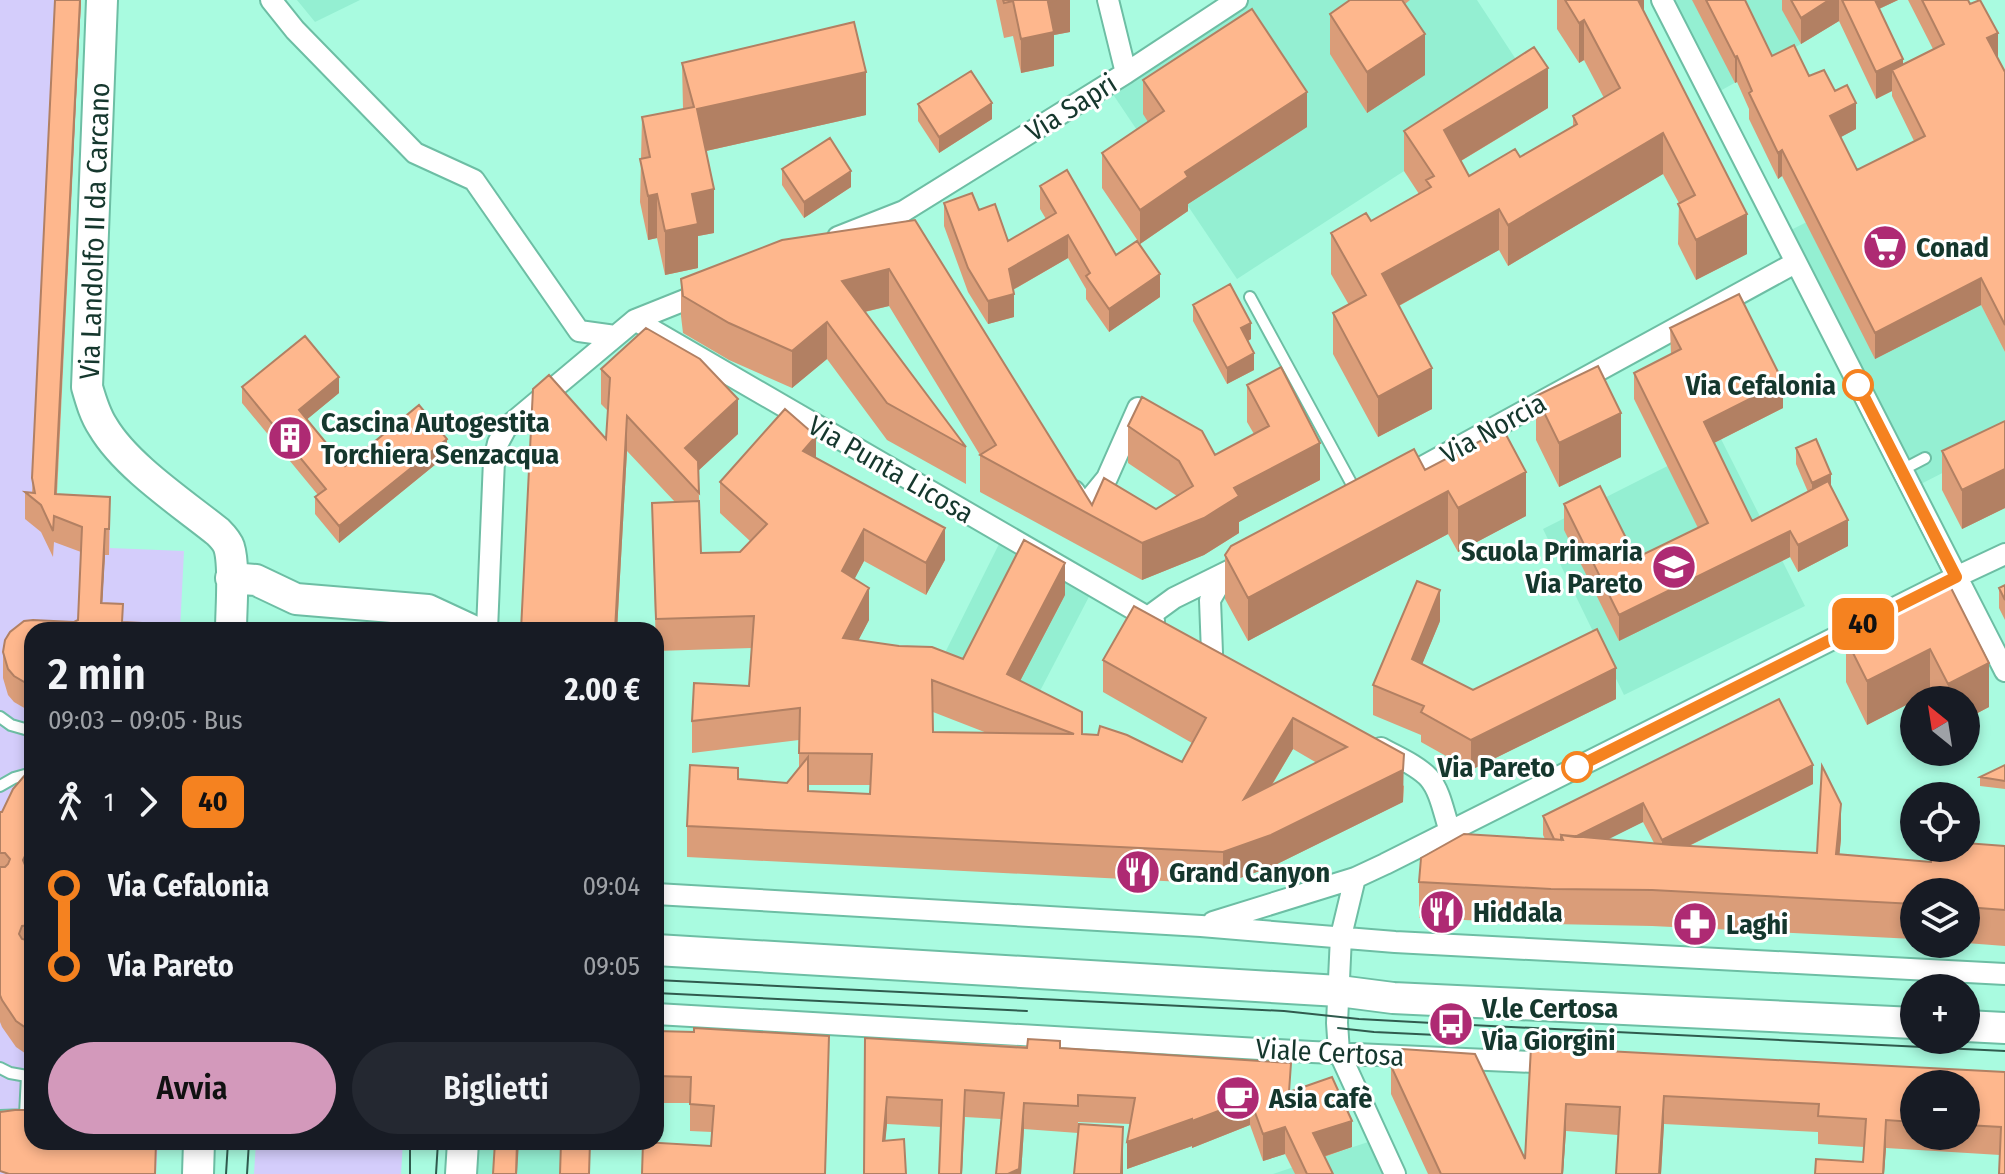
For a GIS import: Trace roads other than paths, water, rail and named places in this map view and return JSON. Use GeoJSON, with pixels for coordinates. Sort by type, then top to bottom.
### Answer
{"type":"FeatureCollection","features":[{"type":"Feature","properties":{"kind":"main road","name":"Via Landolfo II da Carcano"},"geometry":{"type":"LineString","coordinates":[[102,0],[87,387],[104,431],[128,458],[218,532],[229,547],[231,578]]}},
{"type":"Feature","properties":{"kind":"main road"},"geometry":{"type":"LineString","coordinates":[[231,622],[231,578],[256,580],[296,599],[428,610],[449,622]]}},
{"type":"Feature","properties":{"kind":"main road","name":"Viale Certosa"},"geometry":{"type":"LineString","coordinates":[[664,950],[1339,991],[1393,998],[1900,1022]]}},
{"type":"Feature","properties":{"kind":"main road"},"geometry":{"type":"LineString","coordinates":[[1980,1027],[2005,1028]]}},
{"type":"Feature","properties":{"kind":"main road"},"geometry":{"type":"LineString","coordinates":[[198,1174],[199,1150]]}},
{"type":"Feature","properties":{"kind":"main road"},"geometry":{"type":"LineString","coordinates":[[461,1174],[462,1150]]}},
{"type":"Feature","properties":{"kind":"street"},"geometry":{"type":"LineString","coordinates":[[271,0],[295,30],[415,153],[474,180],[579,331],[615,336]]}},
{"type":"Feature","properties":{"kind":"street"},"geometry":{"type":"LineString","coordinates":[[1108,0],[1126,73]]}},
{"type":"Feature","properties":{"kind":"street","name":"Via Sapri"},"geometry":{"type":"LineString","coordinates":[[819,245],[904,211],[1237,0]]}},
{"type":"Feature","properties":{"kind":"street"},"geometry":{"type":"LineString","coordinates":[[1662,0],[2005,671]]}},
{"type":"Feature","properties":{"kind":"street"},"geometry":{"type":"LineString","coordinates":[[904,211],[915,230]]}},
{"type":"Feature","properties":{"kind":"street","name":"Via Norcia"},"geometry":{"type":"LineString","coordinates":[[1365,498],[1795,263]]}},
{"type":"Feature","properties":{"kind":"street"},"geometry":{"type":"LineString","coordinates":[[487,622],[494,460],[506,428],[635,320],[719,286]]}},
{"type":"Feature","properties":{"kind":"street","name":"Via Punta Licosa"},"geometry":{"type":"LineString","coordinates":[[635,320],[1218,656],[1210,600],[1225,574]]}},
{"type":"Feature","properties":{"kind":"street"},"geometry":{"type":"LineString","coordinates":[[1063,473],[1084,506],[1107,478],[1140,405]]}},
{"type":"Feature","properties":{"kind":"street"},"geometry":{"type":"LineString","coordinates":[[1148,617],[1174,598],[1265,552]]}},
{"type":"Feature","properties":{"kind":"street"},"geometry":{"type":"LineString","coordinates":[[1201,926],[1355,878],[2005,554]]}},
{"type":"Feature","properties":{"kind":"street"},"geometry":{"type":"LineString","coordinates":[[1358,735],[1428,777],[1435,786],[1450,831]]}},
{"type":"Feature","properties":{"kind":"street"},"geometry":{"type":"LineString","coordinates":[[1355,878],[1341,936],[1337,1023],[1339,1052],[1395,1174]]}},
{"type":"Feature","properties":{"kind":"street"},"geometry":{"type":"LineString","coordinates":[[664,894],[1201,926],[1395,942],[2005,974]]}},
{"type":"Feature","properties":{"kind":"street","name":"Viale Certosa"},"geometry":{"type":"LineString","coordinates":[[664,1014],[1579,1064]]}},
{"type":"Feature","properties":{"kind":"lane","name":"Via Norcia"},"geometry":{"type":"LineString","coordinates":[[1250,297],[1365,498]]}},
{"type":"Feature","properties":{"kind":"lane"},"geometry":{"type":"LineString","coordinates":[[1902,470],[1925,458]]}},
{"type":"Feature","properties":{"kind":"lane"},"geometry":{"type":"LineString","coordinates":[[0,717],[24,729]]}},
{"type":"Feature","properties":{"kind":"lane"},"geometry":{"type":"LineString","coordinates":[[0,786],[24,775]]}},
{"type":"Feature","properties":{"kind":"lane"},"geometry":{"type":"LineString","coordinates":[[0,1068],[24,1075]]}},
{"type":"Feature","properties":{"kind":"lane"},"geometry":{"type":"LineString","coordinates":[[0,1116],[24,1115]]}},
{"type":"Feature","properties":{"kind":"tram line"},"geometry":{"type":"LineString","coordinates":[[664,980],[2005,1051]]}},
{"type":"Feature","properties":{"kind":"tram line"},"geometry":{"type":"LineString","coordinates":[[664,993],[1027,1011]]}},
{"type":"Feature","properties":{"kind":"tram line"},"geometry":{"type":"LineString","coordinates":[[1338,1028],[1458,1036]]}},
{"type":"Feature","properties":{"kind":"tram line"},"geometry":{"type":"LineString","coordinates":[[226,1174],[228,1150]]}},
{"type":"Feature","properties":{"kind":"tram line"},"geometry":{"type":"LineString","coordinates":[[247,1174],[248,1150]]}},
{"type":"Feature","properties":{"kind":"tram line"},"geometry":{"type":"LineString","coordinates":[[410,1150],[410,1174]]}},
{"type":"Feature","properties":{"kind":"tram line"},"geometry":{"type":"LineString","coordinates":[[436,1174],[438,1150]]}},
{"type":"Feature","properties":{"kind":"place","name":"Conad"},"geometry":{"type":"Point","coordinates":[1885,247]}},
{"type":"Feature","properties":{"kind":"place","name":"Via Cefalonia"},"geometry":{"type":"Point","coordinates":[1858,385]}},
{"type":"Feature","properties":{"kind":"place","name":"Cascina Autogestita Torchiera Senzacqua"},"geometry":{"type":"Point","coordinates":[290,438]}},
{"type":"Feature","properties":{"kind":"place","name":"Scuola Primaria Via Pareto"},"geometry":{"type":"Point","coordinates":[1674,567]}},
{"type":"Feature","properties":{"kind":"place","name":"Via Pareto"},"geometry":{"type":"Point","coordinates":[1577,767]}},
{"type":"Feature","properties":{"kind":"place","name":"Grand Canyon"},"geometry":{"type":"Point","coordinates":[1138,872]}},
{"type":"Feature","properties":{"kind":"place","name":"Hiddala"},"geometry":{"type":"Point","coordinates":[1442,912]}},
{"type":"Feature","properties":{"kind":"place","name":"Laghi"},"geometry":{"type":"Point","coordinates":[1695,924]}},
{"type":"Feature","properties":{"kind":"place","name":"V.le Certosa Via Giorgini"},"geometry":{"type":"Point","coordinates":[1451,1024]}},
{"type":"Feature","properties":{"kind":"place","name":"Asia cafè"},"geometry":{"type":"Point","coordinates":[1238,1098]}}]}
